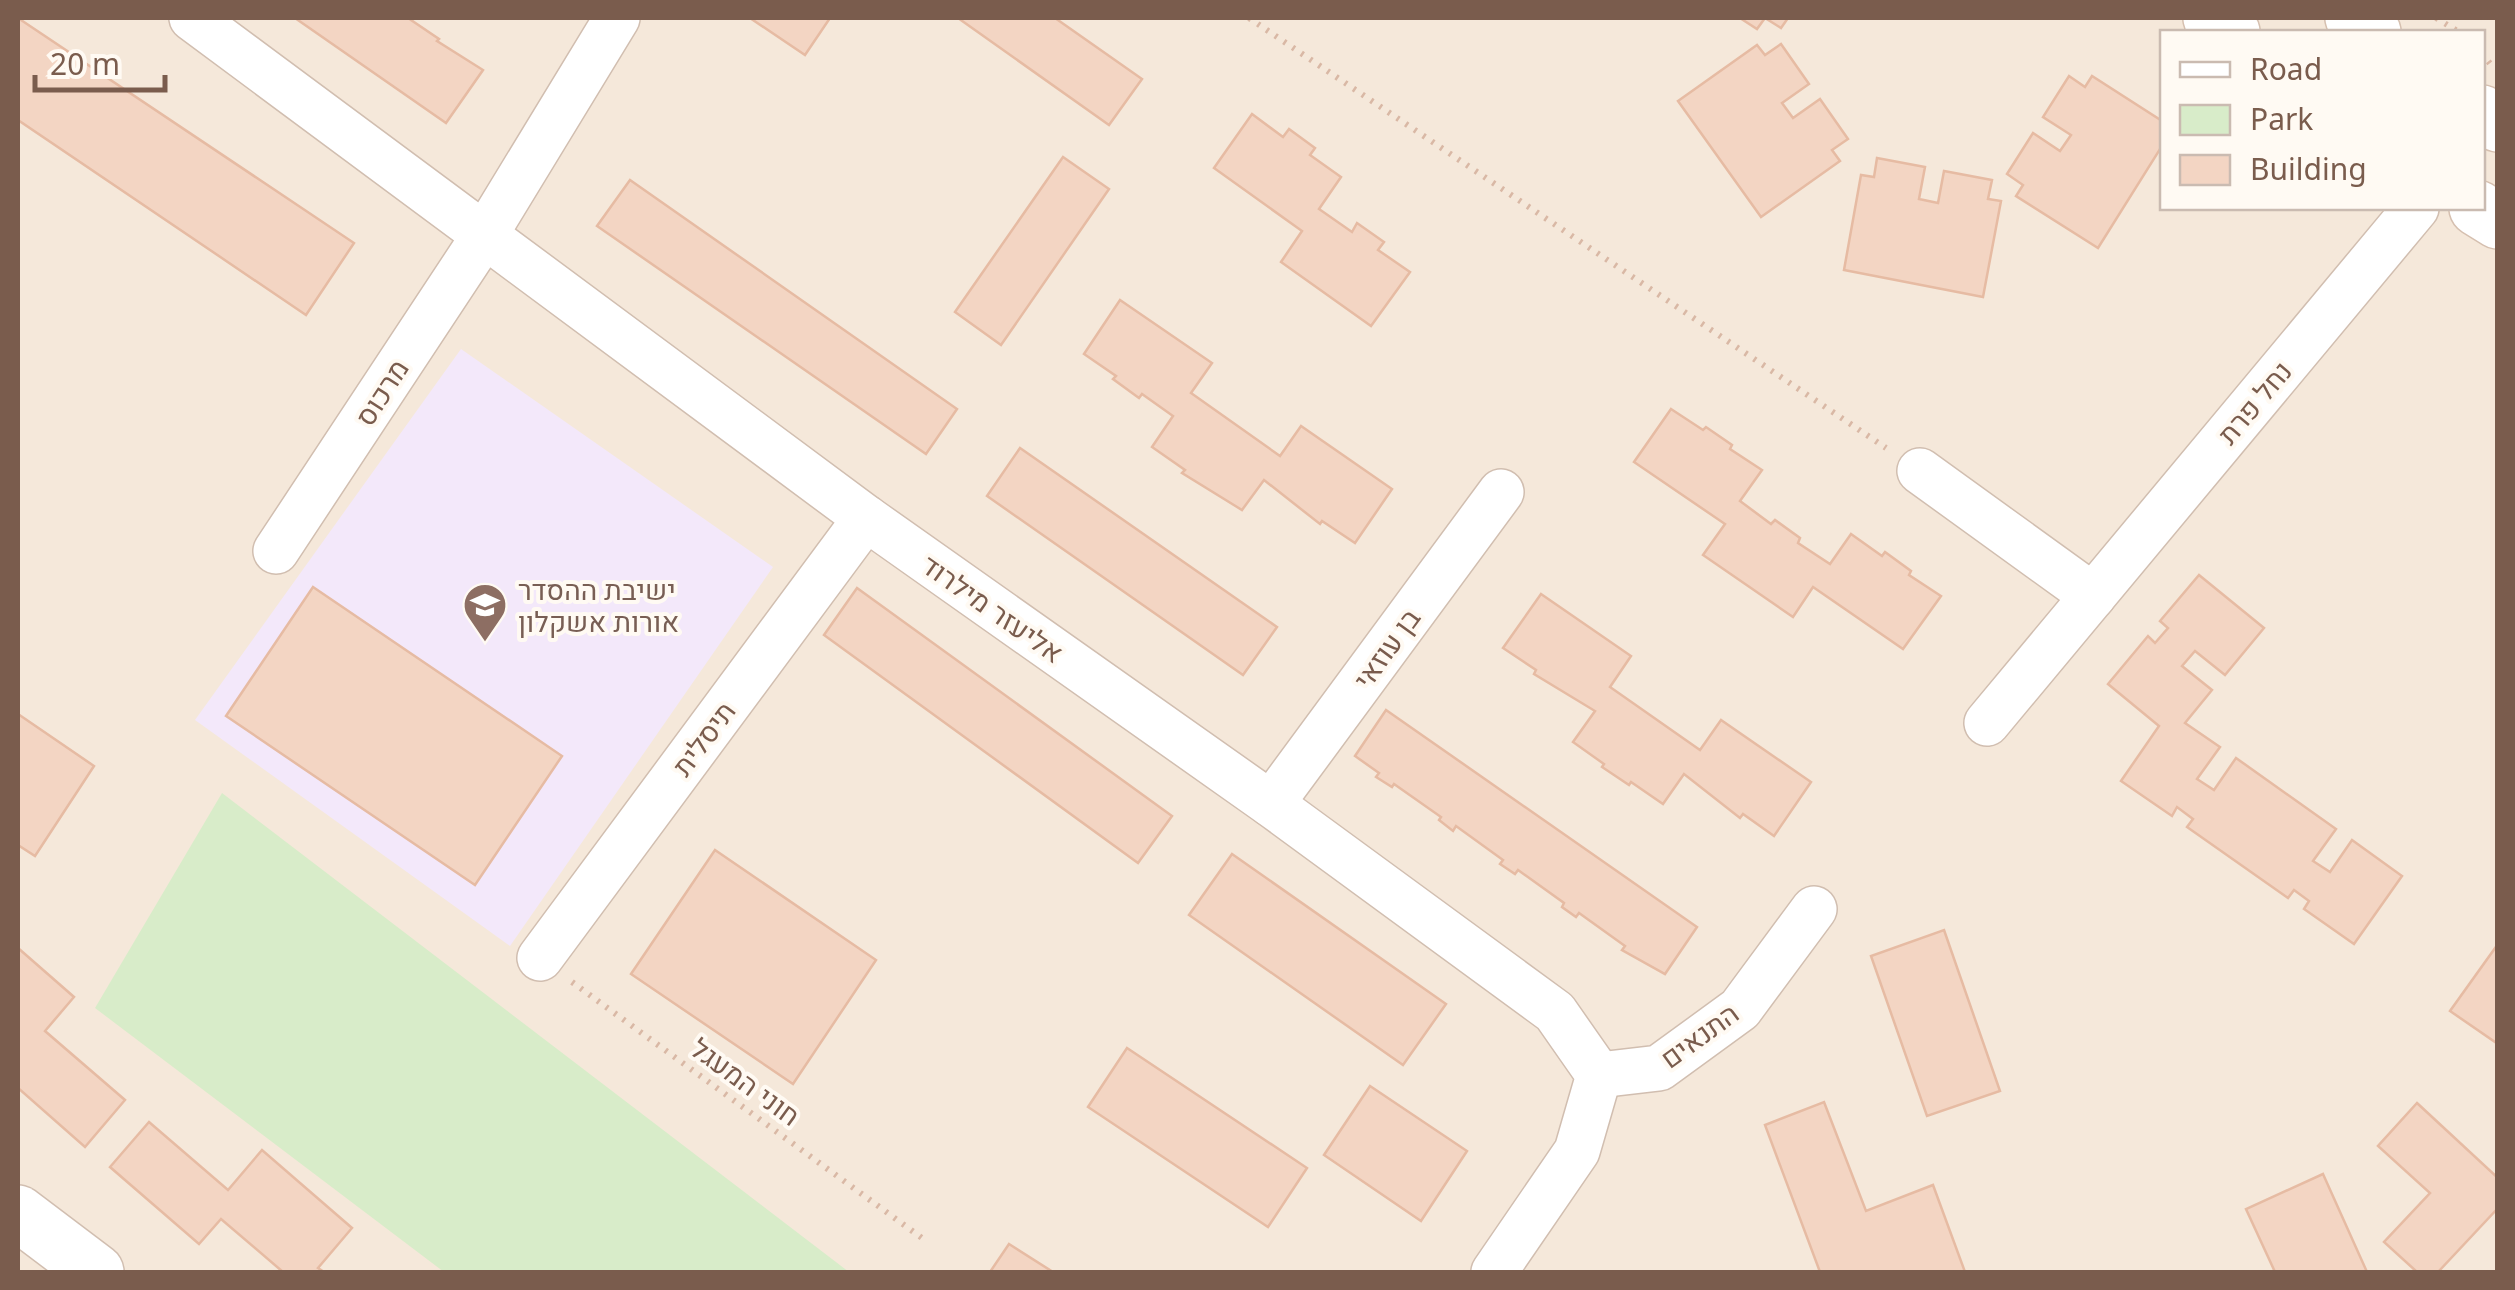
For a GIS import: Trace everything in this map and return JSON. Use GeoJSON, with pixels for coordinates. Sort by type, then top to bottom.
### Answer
{"type":"FeatureCollection","features":[{"type":"Feature","properties":{"kind":"street","name":"אליעזר מילרוד"},"geometry":{"type":"LineString","coordinates":[[192,18],[866,518],[1271,804],[1555,1012],[1598,1076]]}},
{"type":"Feature","properties":{"kind":"street","name":"מרכוס"},"geometry":{"type":"LineString","coordinates":[[276,551],[486,233],[617,18]]}},
{"type":"Feature","properties":{"kind":"street","name":"נחל פרת"},"geometry":{"type":"LineString","coordinates":[[1987,723],[2414,210]]}},
{"type":"Feature","properties":{"kind":"street"},"geometry":{"type":"LineString","coordinates":[[1920,470],[2093,596]]}},
{"type":"Feature","properties":{"kind":"street","name":"בן עוזאי"},"geometry":{"type":"LineString","coordinates":[[1271,804],[1501,492]]}},
{"type":"Feature","properties":{"kind":"street","name":"תיסלית"},"geometry":{"type":"LineString","coordinates":[[540,958],[866,518]]}},
{"type":"Feature","properties":{"kind":"street","name":"התנאים"},"geometry":{"type":"LineString","coordinates":[[1598,1076],[1658,1068],[1740,1009],[1814,909]]}},
{"type":"Feature","properties":{"kind":"street"},"geometry":{"type":"LineString","coordinates":[[1494,1272],[1577,1152],[1598,1076]]}},
{"type":"Feature","properties":{"kind":"street"},"geometry":{"type":"LineString","coordinates":[[18,1213],[96,1272]]}},
{"type":"Feature","properties":{"kind":"path"},"geometry":{"type":"LineString","coordinates":[[1249,18],[1920,470]]}},
{"type":"Feature","properties":{"kind":"path","name":"חוני המעגל"},"geometry":{"type":"LineString","coordinates":[[540,958],[926,1241]]}},
{"type":"Feature","properties":{"kind":"shaded area"},"geometry":{"type":"Polygon","coordinates":[[[18,18],[2497,18],[2497,1272],[18,1272],[18,18]]]}},
{"type":"Feature","properties":{"kind":"shaded area","name":"ישיבת ההסדר אורות אשקלון"},"geometry":{"type":"Polygon","coordinates":[[[461,349],[773,567],[510,946],[195,720],[461,349]]]}},
{"type":"Feature","properties":{"kind":"green space"},"geometry":{"type":"Polygon","coordinates":[[[222,793],[849,1272],[444,1272],[95,1008],[222,793]]]}},
{"type":"Feature","properties":{"kind":"building"},"geometry":{"type":"Polygon","coordinates":[[[18,18],[354,243],[306,315],[18,120],[18,18]]]}},
{"type":"Feature","properties":{"kind":"building"},"geometry":{"type":"Polygon","coordinates":[[[295,18],[408,18],[483,70],[446,123],[295,18]]]}},
{"type":"Feature","properties":{"kind":"building"},"geometry":{"type":"Polygon","coordinates":[[[750,18],[830,18],[805,55],[750,18]]]}},
{"type":"Feature","properties":{"kind":"building"},"geometry":{"type":"Polygon","coordinates":[[[958,18],[1055,18],[1142,79],[1109,125],[958,18]]]}},
{"type":"Feature","properties":{"kind":"building"},"geometry":{"type":"Polygon","coordinates":[[[1740,18],[1765,18],[1757,29],[1740,18]]]}},
{"type":"Feature","properties":{"kind":"building"},"geometry":{"type":"Polygon","coordinates":[[[1765,18],[1788,18],[1781,28],[1765,18]]]}},
{"type":"Feature","properties":{"kind":"building"},"geometry":{"type":"Polygon","coordinates":[[[1781,44],[1809,84],[1782,103],[1793,118],[1820,99],[1848,139],[1832,150],[1840,161],[1761,217],[1678,101],[1757,45],[1765,55],[1781,44]]]}},
{"type":"Feature","properties":{"kind":"building"},"geometry":{"type":"Polygon","coordinates":[[[2069,76],[2085,87],[2092,76],[2160,120],[2160,149],[2098,248],[2016,196],[2023,185],[2007,174],[2033,133],[2060,151],[2071,135],[2043,117],[2069,76]]]}},
{"type":"Feature","properties":{"kind":"building"},"geometry":{"type":"Polygon","coordinates":[[[1252,114],[1283,137],[1289,129],[1315,148],[1310,155],[1341,177],[1319,209],[1352,232],[1357,223],[1384,242],[1378,250],[1410,272],[1371,326],[1281,262],[1302,231],[1214,168],[1252,114]]]}},
{"type":"Feature","properties":{"kind":"building"},"geometry":{"type":"Polygon","coordinates":[[[1063,157],[1109,189],[1001,345],[955,312],[1063,157]]]}},
{"type":"Feature","properties":{"kind":"building"},"geometry":{"type":"Polygon","coordinates":[[[1877,158],[1925,167],[1919,199],[1938,203],[1944,171],[1992,180],[1988,199],[2001,201],[1983,297],[1844,270],[1861,175],[1874,177],[1877,158]]]}},
{"type":"Feature","properties":{"kind":"building"},"geometry":{"type":"Polygon","coordinates":[[[630,180],[957,409],[926,454],[597,226],[630,180]]]}},
{"type":"Feature","properties":{"kind":"building"},"geometry":{"type":"Polygon","coordinates":[[[1120,300],[1212,363],[1191,393],[1280,456],[1301,426],[1392,489],[1355,543],[1322,521],[1320,524],[1264,480],[1242,510],[1182,473],[1185,470],[1152,447],[1173,416],[1142,394],[1139,398],[1084,354],[1120,300]]]}},
{"type":"Feature","properties":{"kind":"building"},"geometry":{"type":"Polygon","coordinates":[[[1671,409],[1703,430],[1706,427],[1762,470],[1740,501],[1771,524],[1775,520],[1800,538],[1798,543],[1830,564],[1851,534],[1882,556],[1885,552],[1911,571],[1909,575],[1941,596],[1903,649],[1813,587],[1793,617],[1703,555],[1725,524],[1634,462],[1671,409]]]}},
{"type":"Feature","properties":{"kind":"building"},"geometry":{"type":"Polygon","coordinates":[[[1020,448],[1277,627],[1243,675],[987,496],[1020,448]]]}},
{"type":"Feature","properties":{"kind":"building"},"geometry":{"type":"Polygon","coordinates":[[[2199,575],[2264,628],[2225,675],[2195,651],[2182,666],[2212,690],[2185,723],[2220,747],[2197,779],[2214,790],[2236,758],[2336,829],[2313,861],[2330,872],[2352,840],[2402,876],[2354,944],[2304,909],[2309,901],[2294,890],[2288,898],[2187,827],[2193,819],[2177,807],[2172,816],[2121,781],[2159,726],[2108,684],[2148,636],[2155,643],[2168,628],[2160,621],[2199,575]]]}},
{"type":"Feature","properties":{"kind":"building"},"geometry":{"type":"Polygon","coordinates":[[[313,587],[562,756],[475,885],[226,716],[313,587]]]}},
{"type":"Feature","properties":{"kind":"building"},"geometry":{"type":"Polygon","coordinates":[[[857,588],[1172,816],[1138,863],[824,635],[857,588]]]}},
{"type":"Feature","properties":{"kind":"building"},"geometry":{"type":"Polygon","coordinates":[[[1541,594],[1631,656],[1610,687],[1700,750],[1721,720],[1811,782],[1774,836],[1743,814],[1740,818],[1684,774],[1663,804],[1602,767],[1604,764],[1573,742],[1595,711],[1534,674],[1536,670],[1503,648],[1541,594]]]}},
{"type":"Feature","properties":{"kind":"building"},"geometry":{"type":"Polygon","coordinates":[[[1386,710],[1697,927],[1665,974],[1622,950],[1625,946],[1579,913],[1576,917],[1562,907],[1564,903],[1518,870],[1515,874],[1500,864],[1503,860],[1456,826],[1453,831],[1439,820],[1441,817],[1394,784],[1392,787],[1376,777],[1379,773],[1355,756],[1386,710]]]}},
{"type":"Feature","properties":{"kind":"building"},"geometry":{"type":"Polygon","coordinates":[[[18,714],[94,766],[35,856],[18,845],[18,714]]]}},
{"type":"Feature","properties":{"kind":"building"},"geometry":{"type":"Polygon","coordinates":[[[715,850],[876,960],[793,1084],[631,974],[715,850]]]}},
{"type":"Feature","properties":{"kind":"building"},"geometry":{"type":"Polygon","coordinates":[[[1232,854],[1446,1004],[1403,1065],[1189,915],[1232,854]]]}},
{"type":"Feature","properties":{"kind":"building"},"geometry":{"type":"Polygon","coordinates":[[[1944,930],[2000,1091],[1927,1116],[1871,956],[1944,930]]]}},
{"type":"Feature","properties":{"kind":"building"},"geometry":{"type":"Polygon","coordinates":[[[2498,944],[2498,1044],[2450,1011],[2498,944]]]}},
{"type":"Feature","properties":{"kind":"building"},"geometry":{"type":"Polygon","coordinates":[[[18,948],[74,997],[45,1031],[125,1100],[85,1147],[18,1088],[18,948]]]}},
{"type":"Feature","properties":{"kind":"building"},"geometry":{"type":"Polygon","coordinates":[[[1127,1048],[1307,1168],[1268,1227],[1088,1107],[1127,1048]]]}},
{"type":"Feature","properties":{"kind":"building"},"geometry":{"type":"Polygon","coordinates":[[[1370,1086],[1467,1151],[1421,1221],[1324,1155],[1370,1086]]]}},
{"type":"Feature","properties":{"kind":"building"},"geometry":{"type":"Polygon","coordinates":[[[1824,1102],[1866,1211],[1933,1185],[1965,1272],[1820,1272],[1765,1125],[1824,1102]]]}},
{"type":"Feature","properties":{"kind":"building"},"geometry":{"type":"Polygon","coordinates":[[[2417,1103],[2498,1178],[2498,1208],[2438,1272],[2417,1272],[2384,1242],[2430,1193],[2378,1146],[2417,1103]]]}},
{"type":"Feature","properties":{"kind":"building"},"geometry":{"type":"Polygon","coordinates":[[[149,1122],[228,1190],[262,1150],[352,1228],[318,1268],[324,1272],[283,1272],[221,1219],[199,1244],[110,1167],[149,1122]]]}},
{"type":"Feature","properties":{"kind":"building"},"geometry":{"type":"Polygon","coordinates":[[[2323,1174],[2367,1272],[2275,1272],[2246,1209],[2323,1174]]]}},
{"type":"Feature","properties":{"kind":"building"},"geometry":{"type":"Polygon","coordinates":[[[1009,1244],[1053,1272],[990,1272],[1009,1244]]]}},
{"type":"Feature","properties":{"kind":"place","name":"ישיבת ההסדר אורות אשקלון"},"geometry":{"type":"Point","coordinates":[485,643]}}]}
